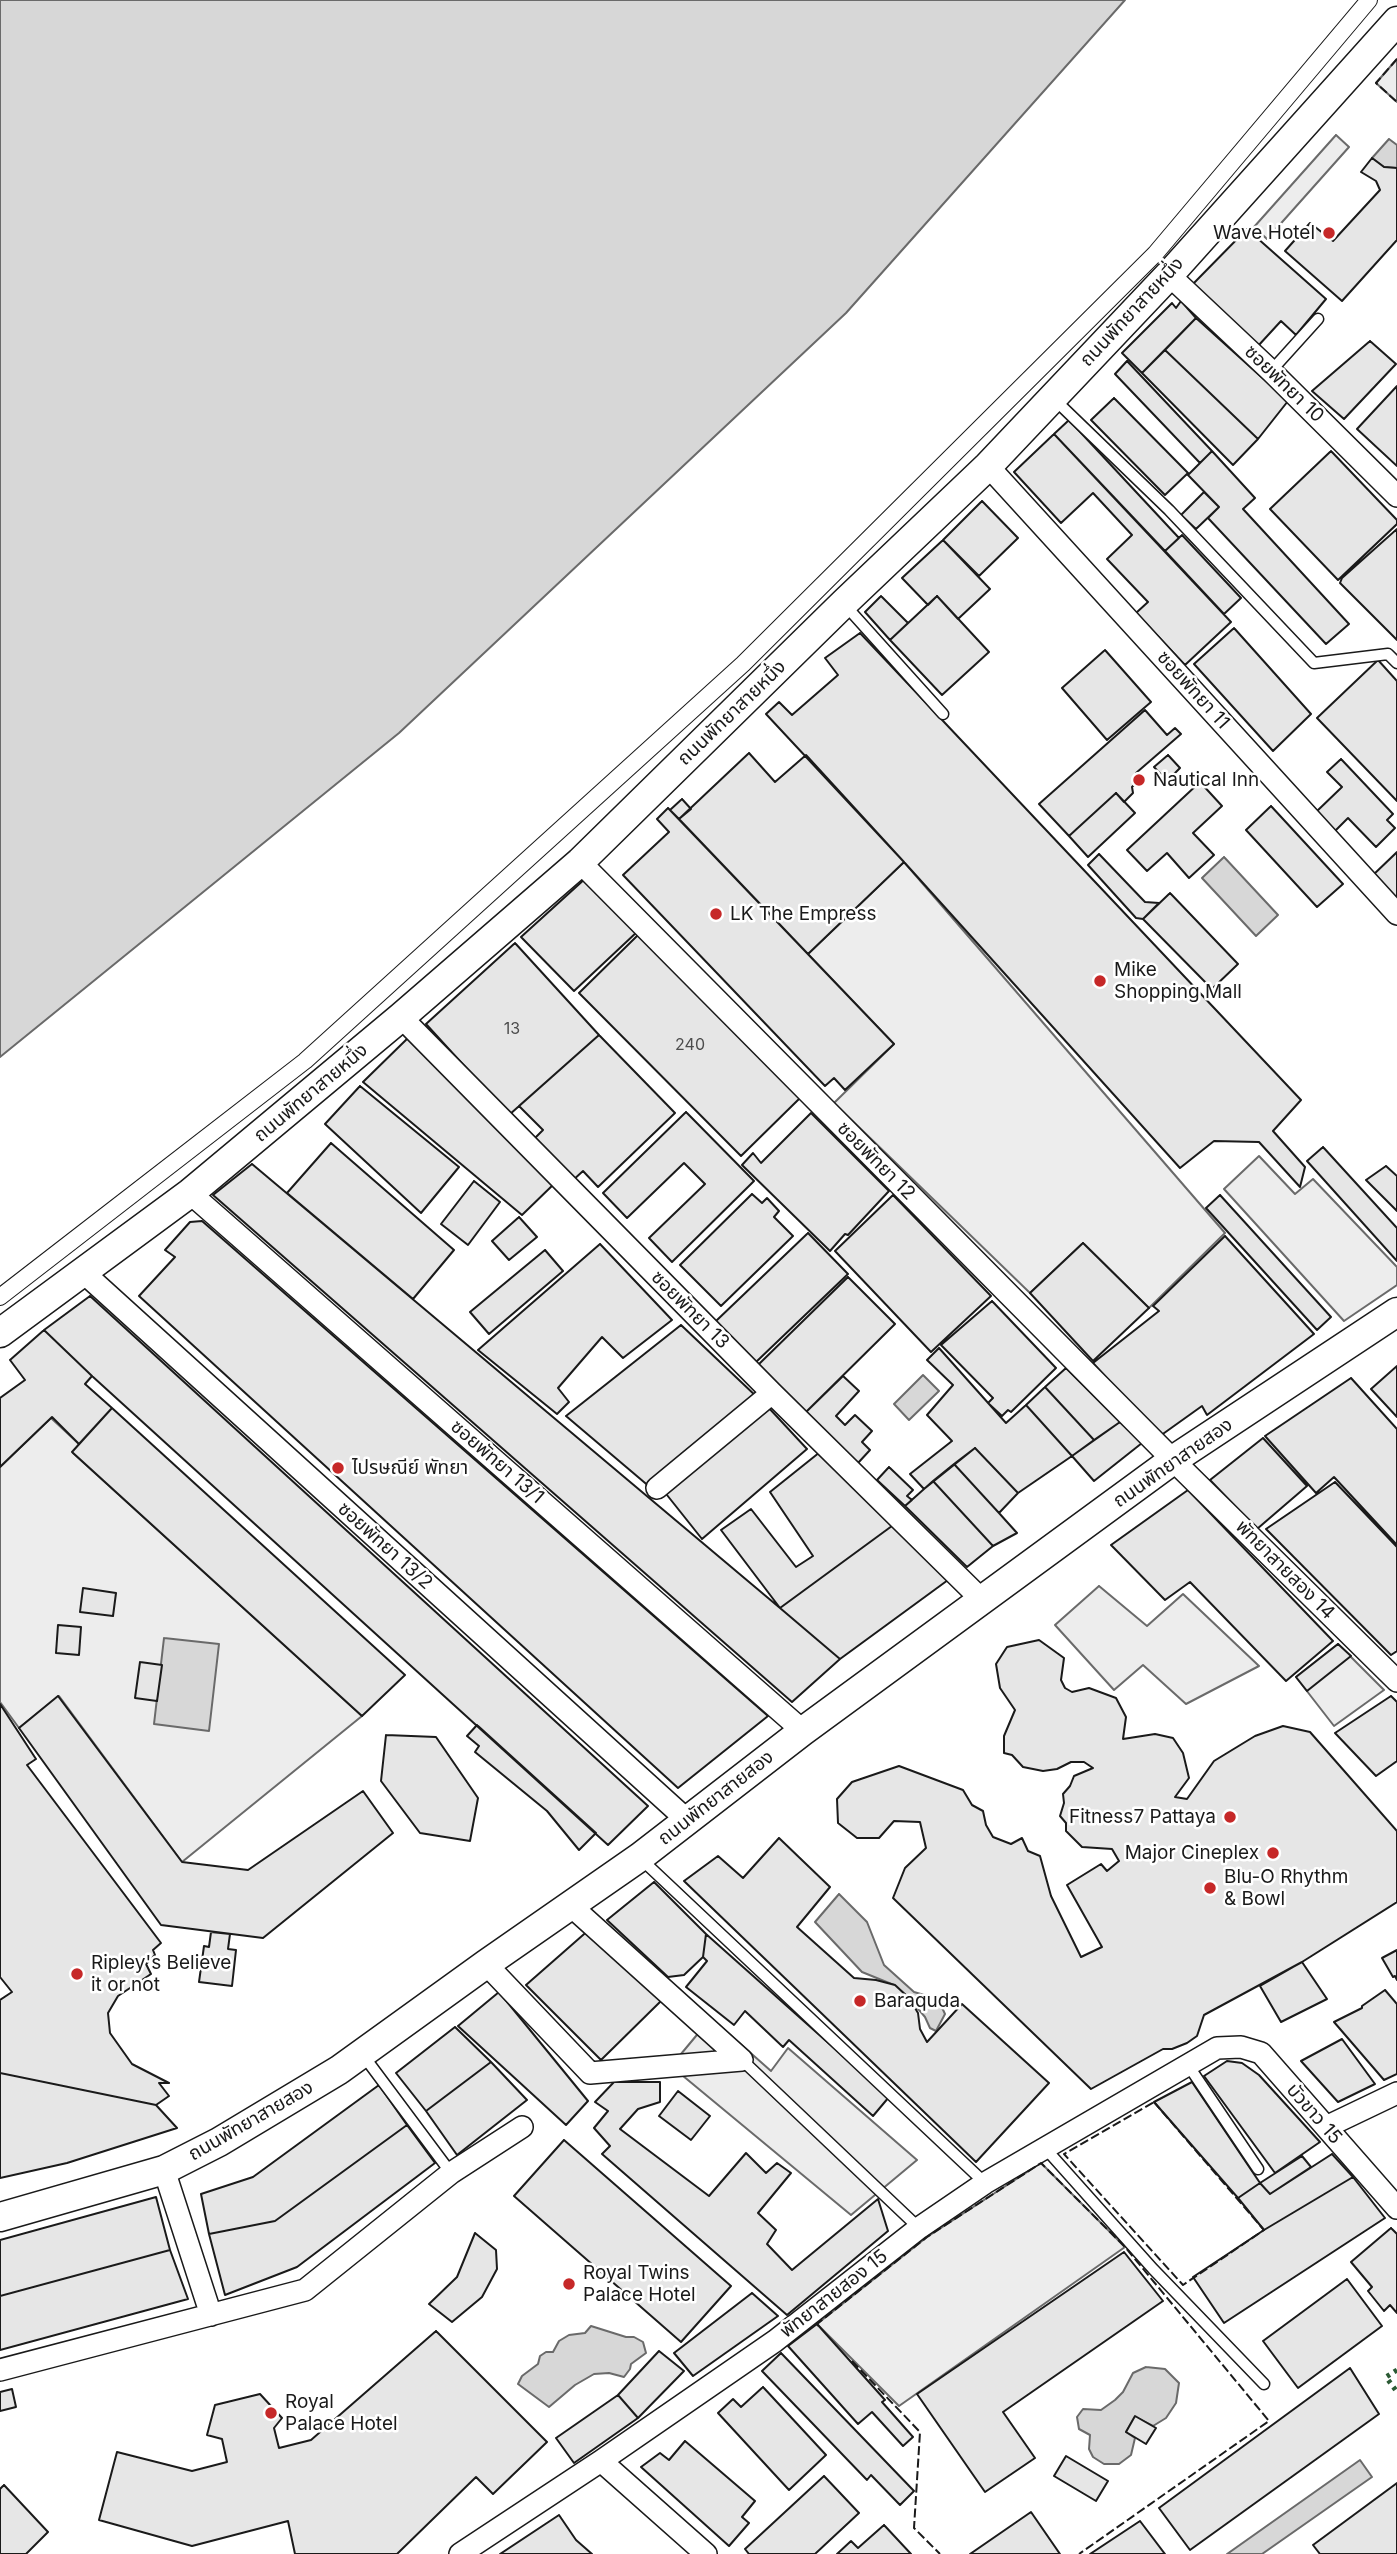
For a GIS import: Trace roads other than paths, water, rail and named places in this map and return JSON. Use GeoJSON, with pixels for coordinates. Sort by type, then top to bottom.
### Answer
{"type":"FeatureCollection","features":[{"type":"Feature","properties":{"kind":"main road","name":"ถนนพัทยาสายหนึ่ง"},"geometry":{"type":"LineString","coordinates":[[0,1333],[190,1193],[401,1017],[580,862],[988,466],[1169,275],[1397,22]]}},
{"type":"Feature","properties":{"kind":"main road","name":"ถนนพัทยาสายสอง"},"geometry":{"type":"LineString","coordinates":[[0,2217],[164,2170],[219,2142],[363,2055],[486,1964],[640,1857],[803,1731],[1173,1460],[1397,1312]]}},
{"type":"Feature","properties":{"kind":"street"},"geometry":{"type":"LineString","coordinates":[[0,1297],[305,1061],[743,664],[1155,254],[1369,0]]}},
{"type":"Feature","properties":{"kind":"street","name":"ซอยพัทยา 10"},"geometry":{"type":"LineString","coordinates":[[1169,275],[1397,496]]}},
{"type":"Feature","properties":{"kind":"street","name":"ซอยพัทยา 11"},"geometry":{"type":"LineString","coordinates":[[988,466],[1397,914]]}},
{"type":"Feature","properties":{"kind":"street","name":"ซอยพัทยา 12"},"geometry":{"type":"LineString","coordinates":[[580,862],[1173,1460]]}},
{"type":"Feature","properties":{"kind":"street","name":"ซอยพัทยา 13"},"geometry":{"type":"LineString","coordinates":[[401,1017],[772,1393],[982,1600]]}},
{"type":"Feature","properties":{"kind":"street","name":"ซอยพัทยา 13/1"},"geometry":{"type":"LineString","coordinates":[[190,1193],[803,1731]]}},
{"type":"Feature","properties":{"kind":"street","name":"ซอยพัทยา 13/2"},"geometry":{"type":"LineString","coordinates":[[83,1272],[687,1821]]}},
{"type":"Feature","properties":{"kind":"street"},"geometry":{"type":"LineString","coordinates":[[657,1488],[772,1393]]}},
{"type":"Feature","properties":{"kind":"street","name":"พัทยาสายสอง 14"},"geometry":{"type":"LineString","coordinates":[[1173,1460],[1397,1681]]}},
{"type":"Feature","properties":{"kind":"street"},"geometry":{"type":"LineString","coordinates":[[570,1905],[742,2060]]}},
{"type":"Feature","properties":{"kind":"street"},"geometry":{"type":"LineString","coordinates":[[486,1964],[590,2073],[742,2060]]}},
{"type":"Feature","properties":{"kind":"street","name":"บัวขาว 15"},"geometry":{"type":"LineString","coordinates":[[1217,2049],[1241,2047],[1261,2053],[1397,2208]]}},
{"type":"Feature","properties":{"kind":"street","name":"พัทยาสายสอง 15"},"geometry":{"type":"LineString","coordinates":[[460,2554],[775,2341],[919,2228],[985,2183],[1217,2049]]}},
{"type":"Feature","properties":{"kind":"street"},"geometry":{"type":"LineString","coordinates":[[1326,2127],[1397,2093]]}},
{"type":"Feature","properties":{"kind":"street"},"geometry":{"type":"LineString","coordinates":[[0,2370],[305,2290],[451,2173],[522,2126]]}},
{"type":"Feature","properties":{"kind":"street"},"geometry":{"type":"LineString","coordinates":[[164,2170],[211,2315]]}},
{"type":"Feature","properties":{"kind":"street"},"geometry":{"type":"LineString","coordinates":[[601,2461],[706,2554]]}},
{"type":"Feature","properties":{"kind":"lane"},"geometry":{"type":"LineString","coordinates":[[1271,371],[1318,319]]}},
{"type":"Feature","properties":{"kind":"lane"},"geometry":{"type":"LineString","coordinates":[[1052,397],[1169,510],[1314,663],[1388,654],[1397,663]]}},
{"type":"Feature","properties":{"kind":"lane"},"geometry":{"type":"LineString","coordinates":[[844,603],[943,714]]}},
{"type":"Feature","properties":{"kind":"lane"},"geometry":{"type":"LineString","coordinates":[[640,1857],[985,2183]]}},
{"type":"Feature","properties":{"kind":"lane"},"geometry":{"type":"LineString","coordinates":[[363,2055],[451,2173]]}},
{"type":"Feature","properties":{"kind":"lane"},"geometry":{"type":"LineString","coordinates":[[742,2060],[919,2228]]}},
{"type":"Feature","properties":{"kind":"lane"},"geometry":{"type":"LineString","coordinates":[[1188,2065],[1258,2169]]}},
{"type":"Feature","properties":{"kind":"lane"},"geometry":{"type":"LineString","coordinates":[[1045,2148],[1153,2269],[1264,2384]]}},
{"type":"Feature","properties":{"kind":"place","name":"Wave Hotel"},"geometry":{"type":"Point","coordinates":[1329,233]}},
{"type":"Feature","properties":{"kind":"place","name":"Nautical Inn"},"geometry":{"type":"Point","coordinates":[1139,780]}},
{"type":"Feature","properties":{"kind":"place","name":"LK The Empress"},"geometry":{"type":"Point","coordinates":[716,914]}},
{"type":"Feature","properties":{"kind":"place","name":"Mike Shopping Mall"},"geometry":{"type":"Point","coordinates":[1100,981]}},
{"type":"Feature","properties":{"kind":"place","name":"ไปรษณีย์ พัทยา"},"geometry":{"type":"Point","coordinates":[338,1468]}},
{"type":"Feature","properties":{"kind":"place","name":"Fitness7 Pattaya"},"geometry":{"type":"Point","coordinates":[1230,1817]}},
{"type":"Feature","properties":{"kind":"place","name":"Major Cineplex"},"geometry":{"type":"Point","coordinates":[1273,1853]}},
{"type":"Feature","properties":{"kind":"place","name":"Blu-O Rhythm & Bowl"},"geometry":{"type":"Point","coordinates":[1210,1888]}},
{"type":"Feature","properties":{"kind":"place","name":"Ripley's Believe it or not"},"geometry":{"type":"Point","coordinates":[77,1974]}},
{"type":"Feature","properties":{"kind":"place","name":"Baraquda"},"geometry":{"type":"Point","coordinates":[860,2001]}},
{"type":"Feature","properties":{"kind":"place","name":"Royal Twins Palace Hotel"},"geometry":{"type":"Point","coordinates":[569,2284]}},
{"type":"Feature","properties":{"kind":"place","name":"Royal Palace Hotel"},"geometry":{"type":"Point","coordinates":[271,2413]}}]}
